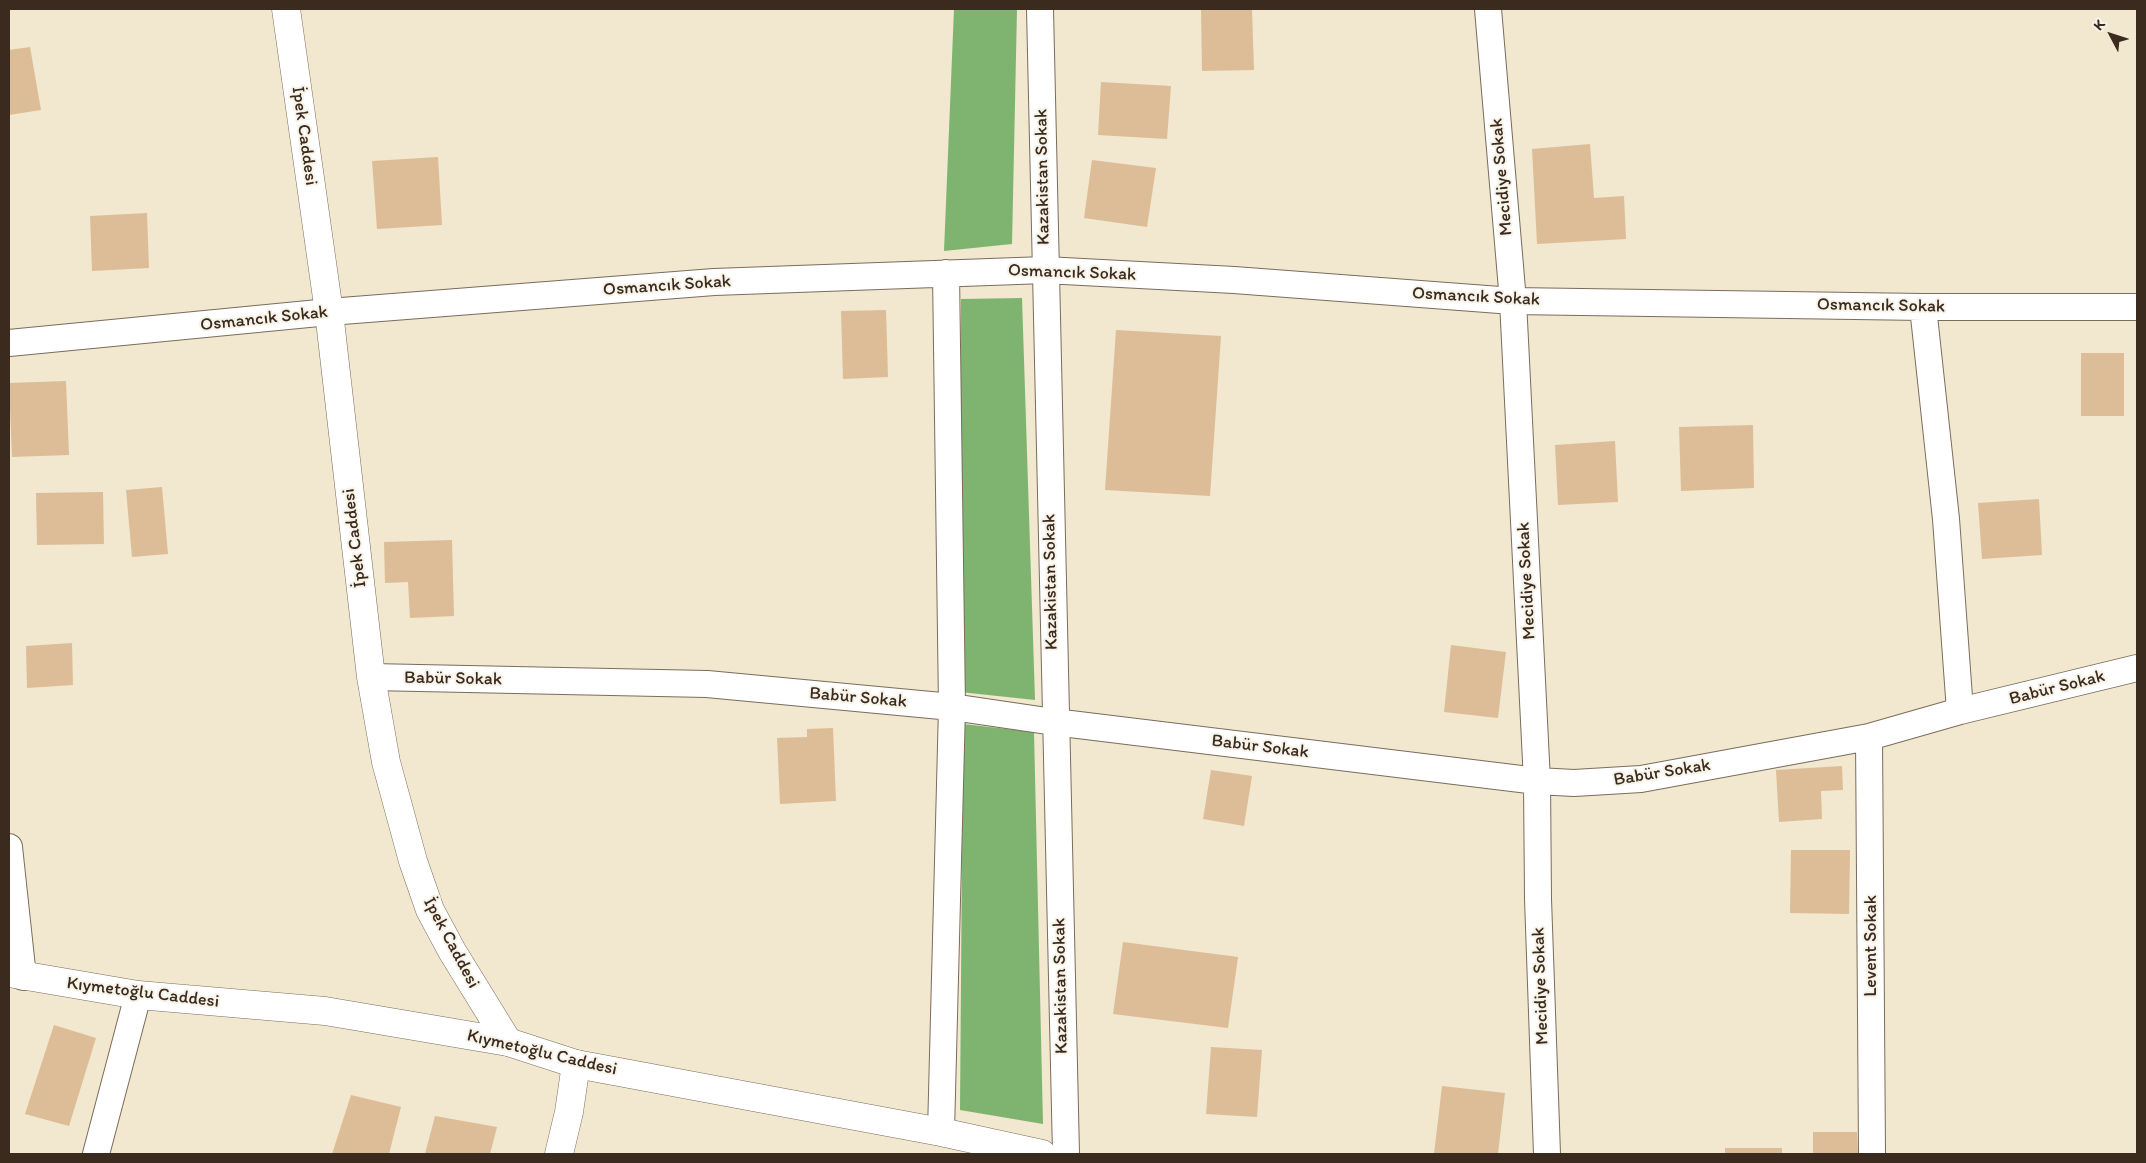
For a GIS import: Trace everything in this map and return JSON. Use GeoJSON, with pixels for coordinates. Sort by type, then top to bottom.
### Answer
{"type":"FeatureCollection","features":[{"type":"Feature","properties":{"kind":"street","name":"İpek Caddesi"},"geometry":{"type":"LineString","coordinates":[[286,9],[329,312],[371,677],[386,762],[413,861],[430,910],[452,951],[508,1042]]}},
{"type":"Feature","properties":{"kind":"street","name":"Kazakistan Sokak"},"geometry":{"type":"LineString","coordinates":[[1040,9],[1054,722],[1066,1154]]}},
{"type":"Feature","properties":{"kind":"street","name":"Mecidiye Sokak"},"geometry":{"type":"LineString","coordinates":[[1488,9],[1513,301],[1537,781],[1538,909],[1547,1154]]}},
{"type":"Feature","properties":{"kind":"street","name":"Osmancık Sokak"},"geometry":{"type":"LineString","coordinates":[[9,343],[329,312],[714,282],[1045,270],[1234,280],[1513,301],[1923,307],[2137,307]]}},
{"type":"Feature","properties":{"kind":"street"},"geometry":{"type":"LineString","coordinates":[[941,1132],[952,707],[946,273]]}},
{"type":"Feature","properties":{"kind":"street"},"geometry":{"type":"LineString","coordinates":[[1923,307],[1946,519],[1960,711]]}},
{"type":"Feature","properties":{"kind":"street","name":"Babür Sokak"},"geometry":{"type":"LineString","coordinates":[[371,677],[707,684],[952,707],[1054,722],[1537,781],[1583,782],[1641,779],[1869,737],[1960,711],[2137,668]]}},
{"type":"Feature","properties":{"kind":"street","name":"Levent Sokak"},"geometry":{"type":"LineString","coordinates":[[1869,737],[1872,1154]]}},
{"type":"Feature","properties":{"kind":"street"},"geometry":{"type":"LineString","coordinates":[[9,847],[16,975]]}},
{"type":"Feature","properties":{"kind":"street","name":"Kıymetoğlu Caddesi"},"geometry":{"type":"LineString","coordinates":[[16,975],[138,995],[325,1011],[508,1042],[576,1064],[941,1132],[1042,1154]]}},
{"type":"Feature","properties":{"kind":"street"},"geometry":{"type":"LineString","coordinates":[[96,1154],[138,995]]}},
{"type":"Feature","properties":{"kind":"street"},"geometry":{"type":"LineString","coordinates":[[559,1154],[569,1112],[576,1064]]}},
{"type":"Feature","properties":{"kind":"green space"},"geometry":{"type":"Polygon","coordinates":[[[954,9],[1017,9],[1012,244],[944,251],[954,9]]]}},
{"type":"Feature","properties":{"kind":"green space"},"geometry":{"type":"Polygon","coordinates":[[[1022,298],[1035,700],[960,692],[961,299],[1022,298]]]}},
{"type":"Feature","properties":{"kind":"green space"},"geometry":{"type":"Polygon","coordinates":[[[963,724],[1034,732],[1043,1124],[960,1110],[963,724]]]}},
{"type":"Feature","properties":{"kind":"building"},"geometry":{"type":"Polygon","coordinates":[[[1201,9],[1252,9],[1254,70],[1202,71],[1201,9]]]}},
{"type":"Feature","properties":{"kind":"building"},"geometry":{"type":"Polygon","coordinates":[[[30,47],[41,110],[9,115],[9,50],[30,47]]]}},
{"type":"Feature","properties":{"kind":"building"},"geometry":{"type":"Polygon","coordinates":[[[1101,82],[1171,86],[1167,139],[1098,135],[1101,82]]]}},
{"type":"Feature","properties":{"kind":"building"},"geometry":{"type":"Polygon","coordinates":[[[1590,144],[1594,198],[1624,196],[1626,239],[1537,244],[1532,149],[1590,144]]]}},
{"type":"Feature","properties":{"kind":"building"},"geometry":{"type":"Polygon","coordinates":[[[438,157],[442,225],[377,229],[372,161],[438,157]]]}},
{"type":"Feature","properties":{"kind":"building"},"geometry":{"type":"Polygon","coordinates":[[[1092,160],[1156,168],[1147,227],[1084,218],[1092,160]]]}},
{"type":"Feature","properties":{"kind":"building"},"geometry":{"type":"Polygon","coordinates":[[[147,213],[149,268],[92,271],[90,216],[147,213]]]}},
{"type":"Feature","properties":{"kind":"building"},"geometry":{"type":"Polygon","coordinates":[[[886,310],[888,377],[843,379],[841,311],[886,310]]]}},
{"type":"Feature","properties":{"kind":"building"},"geometry":{"type":"Polygon","coordinates":[[[1116,330],[1221,336],[1210,496],[1105,490],[1116,330]]]}},
{"type":"Feature","properties":{"kind":"building"},"geometry":{"type":"Polygon","coordinates":[[[2081,353],[2124,353],[2124,416],[2081,416],[2081,353]]]}},
{"type":"Feature","properties":{"kind":"building"},"geometry":{"type":"Polygon","coordinates":[[[66,381],[69,455],[12,457],[9,383],[66,381]]]}},
{"type":"Feature","properties":{"kind":"building"},"geometry":{"type":"Polygon","coordinates":[[[1753,425],[1754,488],[1681,491],[1679,427],[1753,425]]]}},
{"type":"Feature","properties":{"kind":"building"},"geometry":{"type":"Polygon","coordinates":[[[1615,441],[1618,502],[1558,505],[1555,445],[1615,441]]]}},
{"type":"Feature","properties":{"kind":"building"},"geometry":{"type":"Polygon","coordinates":[[[162,487],[168,554],[132,557],[126,490],[162,487]]]}},
{"type":"Feature","properties":{"kind":"building"},"geometry":{"type":"Polygon","coordinates":[[[103,492],[104,544],[37,545],[36,493],[103,492]]]}},
{"type":"Feature","properties":{"kind":"building"},"geometry":{"type":"Polygon","coordinates":[[[2039,499],[2042,555],[1982,559],[1978,503],[2039,499]]]}},
{"type":"Feature","properties":{"kind":"building"},"geometry":{"type":"Polygon","coordinates":[[[452,540],[454,616],[410,618],[408,582],[385,583],[384,542],[452,540]]]}},
{"type":"Feature","properties":{"kind":"building"},"geometry":{"type":"Polygon","coordinates":[[[72,643],[73,685],[27,688],[26,646],[72,643]]]}},
{"type":"Feature","properties":{"kind":"building"},"geometry":{"type":"Polygon","coordinates":[[[1451,645],[1506,652],[1498,718],[1444,712],[1451,645]]]}},
{"type":"Feature","properties":{"kind":"building"},"geometry":{"type":"Polygon","coordinates":[[[833,728],[836,801],[780,804],[777,738],[807,737],[807,729],[833,728]]]}},
{"type":"Feature","properties":{"kind":"building"},"geometry":{"type":"Polygon","coordinates":[[[1842,766],[1843,790],[1821,791],[1822,819],[1779,822],[1776,770],[1842,766]]]}},
{"type":"Feature","properties":{"kind":"building"},"geometry":{"type":"Polygon","coordinates":[[[1211,770],[1252,776],[1244,826],[1203,819],[1211,770]]]}},
{"type":"Feature","properties":{"kind":"building"},"geometry":{"type":"Polygon","coordinates":[[[1791,850],[1850,850],[1849,914],[1790,913],[1791,850]]]}},
{"type":"Feature","properties":{"kind":"building"},"geometry":{"type":"Polygon","coordinates":[[[1123,942],[1238,957],[1228,1028],[1113,1014],[1123,942]]]}},
{"type":"Feature","properties":{"kind":"building"},"geometry":{"type":"Polygon","coordinates":[[[54,1025],[96,1038],[69,1126],[25,1114],[54,1025]]]}},
{"type":"Feature","properties":{"kind":"building"},"geometry":{"type":"Polygon","coordinates":[[[1211,1047],[1262,1050],[1257,1117],[1206,1114],[1211,1047]]]}},
{"type":"Feature","properties":{"kind":"building"},"geometry":{"type":"Polygon","coordinates":[[[1442,1086],[1505,1093],[1498,1154],[1434,1154],[1442,1086]]]}},
{"type":"Feature","properties":{"kind":"building"},"geometry":{"type":"Polygon","coordinates":[[[351,1095],[401,1107],[389,1154],[332,1154],[351,1095]]]}},
{"type":"Feature","properties":{"kind":"building"},"geometry":{"type":"Polygon","coordinates":[[[435,1116],[497,1127],[490,1154],[425,1154],[435,1116]]]}},
{"type":"Feature","properties":{"kind":"building"},"geometry":{"type":"Polygon","coordinates":[[[1813,1132],[1857,1132],[1858,1154],[1813,1154],[1813,1132]]]}},
{"type":"Feature","properties":{"kind":"building"},"geometry":{"type":"Polygon","coordinates":[[[1725,1148],[1782,1148],[1782,1154],[1725,1154],[1725,1148]]]}}]}
